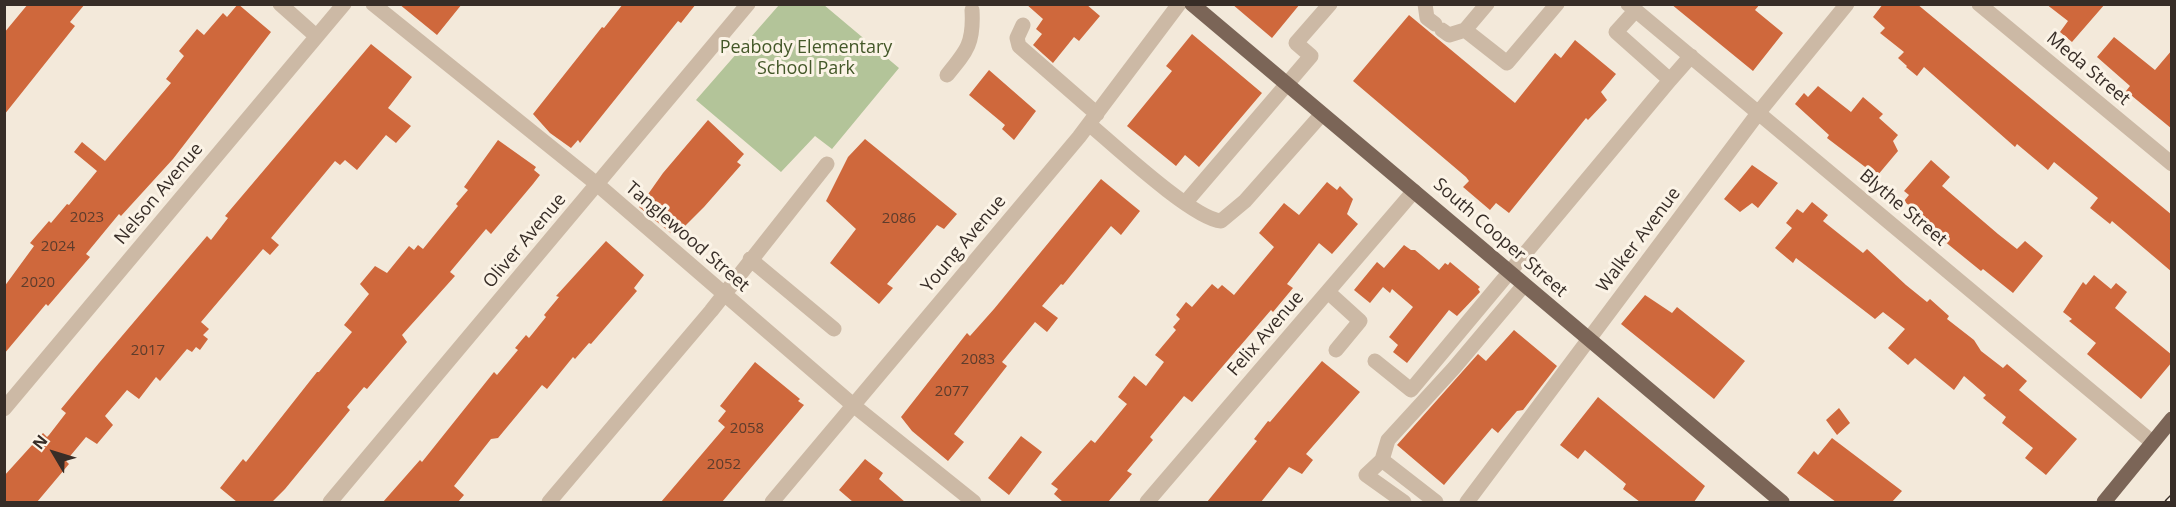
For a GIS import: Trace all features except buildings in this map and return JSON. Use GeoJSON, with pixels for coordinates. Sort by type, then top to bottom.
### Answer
{"type":"FeatureCollection","features":[{"type":"Feature","properties":{"kind":"main road","name":"South Cooper Street"},"geometry":{"type":"LineString","coordinates":[[1192,4],[1782,502]]}},
{"type":"Feature","properties":{"kind":"main road"},"geometry":{"type":"LineString","coordinates":[[2104,502],[2172,419]]}},
{"type":"Feature","properties":{"kind":"street"},"geometry":{"type":"LineString","coordinates":[[280,4],[316,36]]}},
{"type":"Feature","properties":{"kind":"street","name":"Nelson Avenue"},"geometry":{"type":"LineString","coordinates":[[4,409],[344,4]]}},
{"type":"Feature","properties":{"kind":"street","name":"Tanglewood Street"},"geometry":{"type":"LineString","coordinates":[[373,4],[598,185],[853,405],[974,502]]}},
{"type":"Feature","properties":{"kind":"street","name":"Oliver Avenue"},"geometry":{"type":"LineString","coordinates":[[330,502],[748,4]]}},
{"type":"Feature","properties":{"kind":"street","name":"Young Avenue"},"geometry":{"type":"LineString","coordinates":[[772,502],[1093,119],[1179,4]]}},
{"type":"Feature","properties":{"kind":"street"},"geometry":{"type":"LineString","coordinates":[[1185,203],[1311,56],[1296,43],[1330,4]]}},
{"type":"Feature","properties":{"kind":"street"},"geometry":{"type":"LineString","coordinates":[[1425,4],[1427,18],[1449,35],[1465,30],[1487,4]]}},
{"type":"Feature","properties":{"kind":"street"},"geometry":{"type":"LineString","coordinates":[[1465,30],[1507,63],[1557,4]]}},
{"type":"Feature","properties":{"kind":"street","name":"Walker Avenue"},"geometry":{"type":"LineString","coordinates":[[1467,502],[1759,112],[1847,4]]}},
{"type":"Feature","properties":{"kind":"street","name":"Meda Street"},"geometry":{"type":"LineString","coordinates":[[1979,4],[2172,164]]}},
{"type":"Feature","properties":{"kind":"street"},"geometry":{"type":"LineString","coordinates":[[947,75],[968,50],[972,36],[971,6]]}},
{"type":"Feature","properties":{"kind":"street"},"geometry":{"type":"LineString","coordinates":[[1632,8],[1616,32],[1670,80]]}},
{"type":"Feature","properties":{"kind":"street","name":"Blythe Street"},"geometry":{"type":"LineString","coordinates":[[1632,8],[2152,442]]}},
{"type":"Feature","properties":{"kind":"street"},"geometry":{"type":"LineString","coordinates":[[1023,25],[1017,38],[1019,46],[1093,119],[1185,203],[1211,220],[1221,221],[1245,201],[1322,114]]}},
{"type":"Feature","properties":{"kind":"street"},"geometry":{"type":"LineString","coordinates":[[1374,361],[1411,390],[1508,271],[1690,56]]}},
{"type":"Feature","properties":{"kind":"street"},"geometry":{"type":"LineString","coordinates":[[549,502],[827,164]]}},
{"type":"Feature","properties":{"kind":"street","name":"Felix Avenue"},"geometry":{"type":"LineString","coordinates":[[1148,502],[1414,191]]}},
{"type":"Feature","properties":{"kind":"street"},"geometry":{"type":"LineString","coordinates":[[750,259],[834,329]]}},
{"type":"Feature","properties":{"kind":"street"},"geometry":{"type":"LineString","coordinates":[[1404,502],[1366,475],[1382,460],[1388,440],[1454,368],[1524,285]]}},
{"type":"Feature","properties":{"kind":"street"},"geometry":{"type":"LineString","coordinates":[[1328,292],[1360,321],[1336,350]]}},
{"type":"Feature","properties":{"kind":"street"},"geometry":{"type":"LineString","coordinates":[[1382,460],[1436,502]]}},
{"type":"Feature","properties":{"kind":"green space","name":"Peabody Elementary School Park"},"geometry":{"type":"Polygon","coordinates":[[[779,5],[824,5],[899,68],[832,149],[815,136],[781,172],[696,100],[779,5]]]}},
{"type":"Feature","properties":{"kind":"railway"},"geometry":{"type":"LineString","coordinates":[[2168,502],[2172,498]]}}]}
